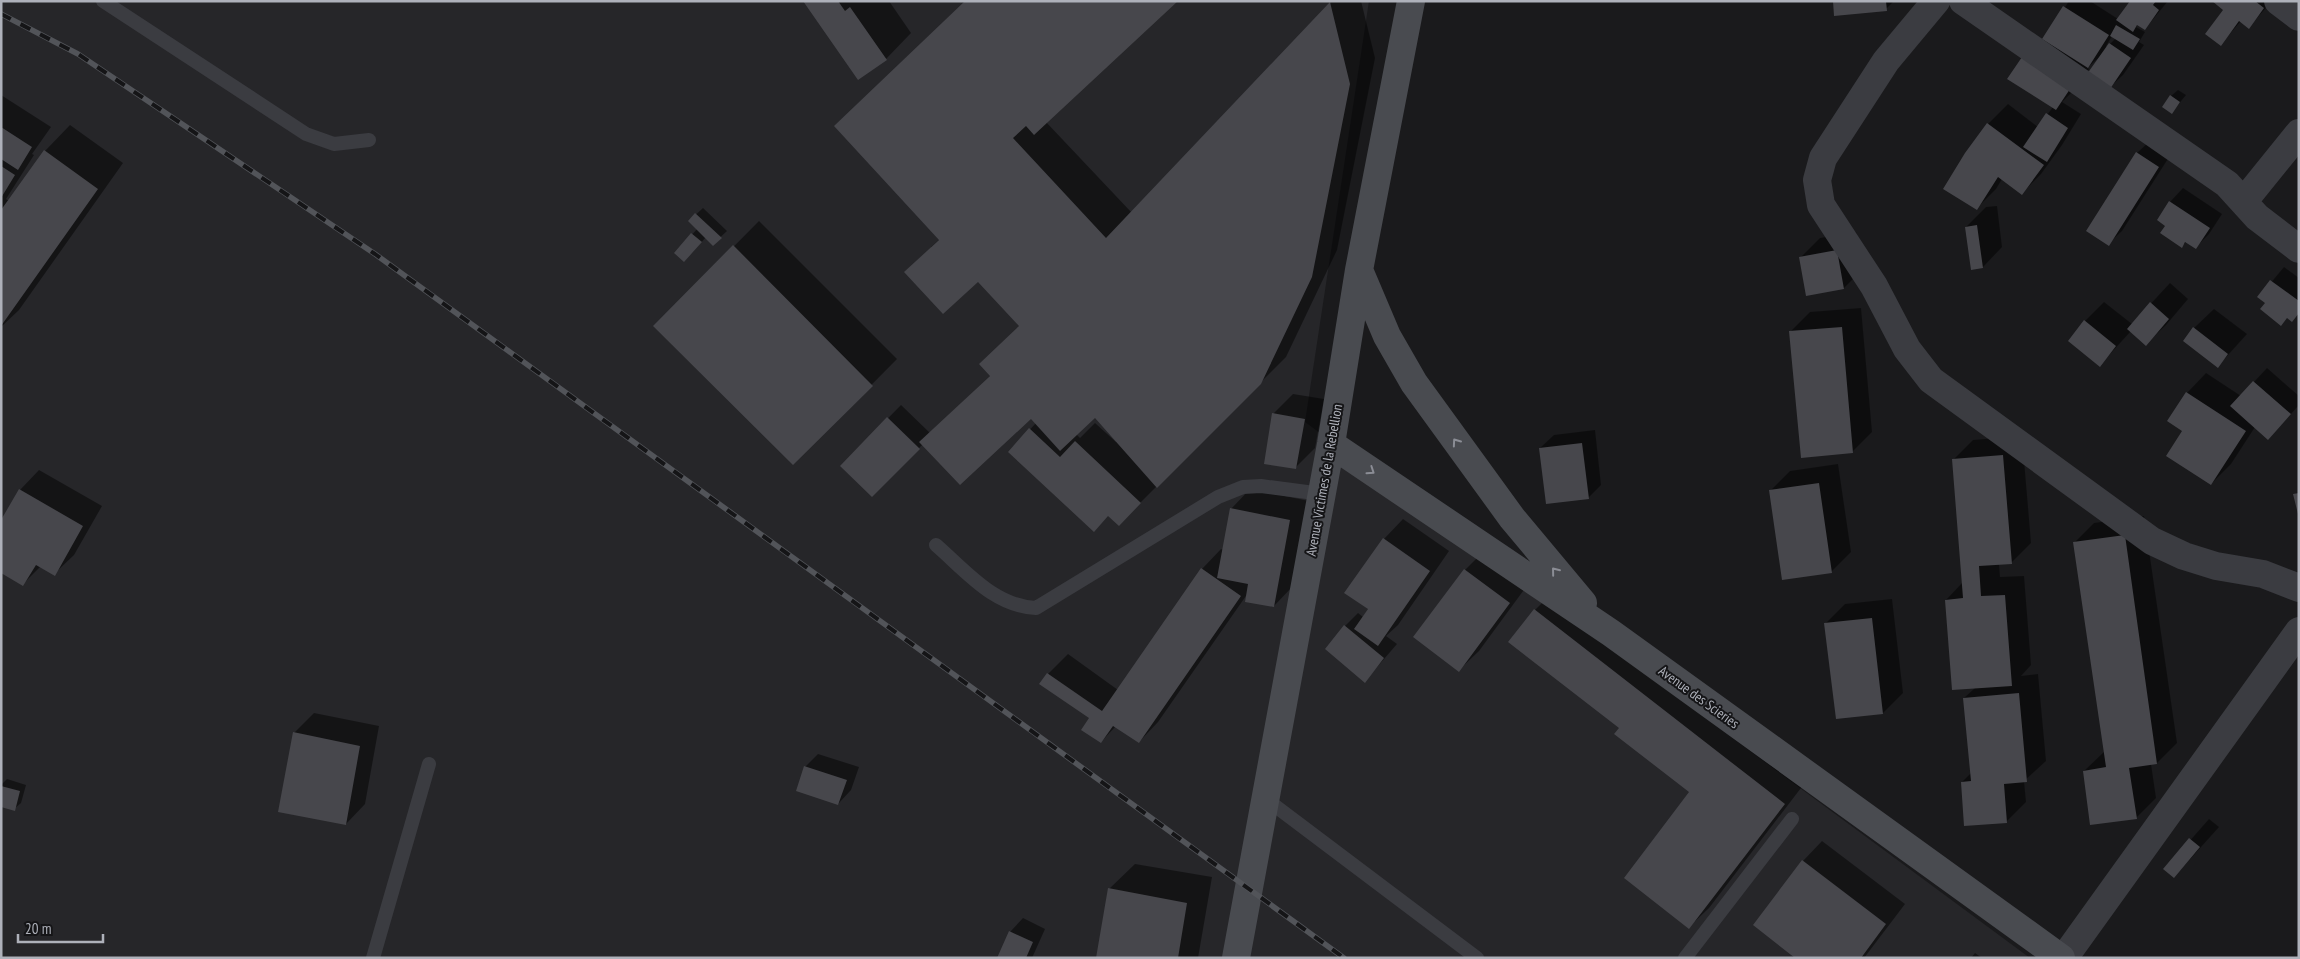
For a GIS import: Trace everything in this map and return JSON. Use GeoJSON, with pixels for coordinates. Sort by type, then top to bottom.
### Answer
{"type":"FeatureCollection","features":[{"type":"Feature","properties":{"kind":"street","name":"Avenue Victimes de la Rebellion"},"geometry":{"type":"LineString","coordinates":[[1236,958],[1331,444],[1359,270],[1411,1]]}},
{"type":"Feature","properties":{"kind":"street"},"geometry":{"type":"LineString","coordinates":[[1936,1],[1886,61],[1823,158],[1817,180],[1821,205],[1874,286],[1907,349],[1931,380],[2152,541],[2184,556],[2216,566],[2264,574],[2299,588]]}},
{"type":"Feature","properties":{"kind":"street"},"geometry":{"type":"LineString","coordinates":[[1963,1],[2227,184],[2257,217],[2274,232],[2299,249]]}},
{"type":"Feature","properties":{"kind":"street"},"geometry":{"type":"LineString","coordinates":[[2278,1],[2299,18]]}},
{"type":"Feature","properties":{"kind":"street"},"geometry":{"type":"LineString","coordinates":[[2244,202],[2299,133]]}},
{"type":"Feature","properties":{"kind":"street"},"geometry":{"type":"LineString","coordinates":[[1359,270],[1387,336],[1414,383],[1512,518],[1567,585],[1611,633]]}},
{"type":"Feature","properties":{"kind":"street","name":"Avenue des Scieries"},"geometry":{"type":"LineString","coordinates":[[1331,444],[1611,633],[2063,958]]}},
{"type":"Feature","properties":{"kind":"street"},"geometry":{"type":"LineString","coordinates":[[2063,958],[2299,631]]}},
{"type":"Feature","properties":{"kind":"lane"},"geometry":{"type":"LineString","coordinates":[[103,1],[306,134],[334,144],[370,140]]}},
{"type":"Feature","properties":{"kind":"lane"},"geometry":{"type":"LineString","coordinates":[[936,546],[998,598],[1020,607],[1036,608],[1218,497],[1243,487],[1261,486],[1322,494]]}},
{"type":"Feature","properties":{"kind":"lane"},"geometry":{"type":"LineString","coordinates":[[373,958],[429,764]]}},
{"type":"Feature","properties":{"kind":"lane"},"geometry":{"type":"LineString","coordinates":[[1266,799],[1477,958]]}},
{"type":"Feature","properties":{"kind":"lane"},"geometry":{"type":"LineString","coordinates":[[1685,958],[1792,819]]}},
{"type":"Feature","properties":{"kind":"shaded area"},"geometry":{"type":"Polygon","coordinates":[[[1,1],[1369,1],[1305,422],[2030,958],[1,958],[1,1]]]}},
{"type":"Feature","properties":{"kind":"building"},"geometry":{"type":"Polygon","coordinates":[[[803,1],[838,1],[845,11],[850,7],[887,60],[858,80],[803,1]]]}},
{"type":"Feature","properties":{"kind":"building"},"geometry":{"type":"Polygon","coordinates":[[[965,1],[1178,1],[1034,135],[1026,126],[1013,138],[1106,238],[1330,2],[1350,84],[1312,277],[1261,384],[1157,488],[1095,418],[1060,451],[1031,419],[960,485],[919,442],[990,376],[979,364],[1019,326],[978,282],[943,314],[904,272],[939,240],[834,126],[965,1]]]}},
{"type":"Feature","properties":{"kind":"building"},"geometry":{"type":"Polygon","coordinates":[[[1833,1],[1886,1],[1887,11],[1834,16],[1833,1]]]}},
{"type":"Feature","properties":{"kind":"building"},"geometry":{"type":"Polygon","coordinates":[[[2130,1],[2156,1],[2153,5],[2159,10],[2145,30],[2137,25],[2133,32],[2116,20],[2130,1]]]}},
{"type":"Feature","properties":{"kind":"building"},"geometry":{"type":"Polygon","coordinates":[[[2212,1],[2255,1],[2264,8],[2249,29],[2239,21],[2221,46],[2205,34],[2223,10],[2212,1]]]}},
{"type":"Feature","properties":{"kind":"building"},"geometry":{"type":"Polygon","coordinates":[[[2063,6],[2109,35],[2088,68],[2042,39],[2063,6]]]}},
{"type":"Feature","properties":{"kind":"building"},"geometry":{"type":"Polygon","coordinates":[[[2116,25],[2140,39],[2133,50],[2110,36],[2116,25]]]}},
{"type":"Feature","properties":{"kind":"building"},"geometry":{"type":"Polygon","coordinates":[[[2109,43],[2131,58],[2110,89],[2087,74],[2109,43]]]}},
{"type":"Feature","properties":{"kind":"building"},"geometry":{"type":"Polygon","coordinates":[[[2022,57],[2070,89],[2056,110],[2007,79],[2022,57]]]}},
{"type":"Feature","properties":{"kind":"building"},"geometry":{"type":"Polygon","coordinates":[[[2170,95],[2180,102],[2172,114],[2162,107],[2170,95]]]}},
{"type":"Feature","properties":{"kind":"building"},"geometry":{"type":"Polygon","coordinates":[[[2046,113],[2068,128],[2047,162],[2023,147],[2046,113]]]}},
{"type":"Feature","properties":{"kind":"building"},"geometry":{"type":"Polygon","coordinates":[[[1987,123],[2044,165],[2022,195],[1998,177],[1977,210],[1943,189],[1965,153],[1987,123]]]}},
{"type":"Feature","properties":{"kind":"building"},"geometry":{"type":"Polygon","coordinates":[[[1,127],[32,147],[18,170],[1,159],[1,127]]]}},
{"type":"Feature","properties":{"kind":"building"},"geometry":{"type":"Polygon","coordinates":[[[44,150],[98,189],[1,326],[1,210],[44,150]]]}},
{"type":"Feature","properties":{"kind":"building"},"geometry":{"type":"Polygon","coordinates":[[[2136,152],[2159,167],[2109,246],[2086,231],[2136,152]]]}},
{"type":"Feature","properties":{"kind":"building"},"geometry":{"type":"Polygon","coordinates":[[[1,166],[15,175],[1,198],[1,166]]]}},
{"type":"Feature","properties":{"kind":"building"},"geometry":{"type":"Polygon","coordinates":[[[2169,201],[2210,228],[2196,249],[2185,242],[2182,248],[2160,233],[2165,226],[2157,220],[2169,201]]]}},
{"type":"Feature","properties":{"kind":"building"},"geometry":{"type":"Polygon","coordinates":[[[695,213],[722,238],[713,246],[688,221],[695,213]]]}},
{"type":"Feature","properties":{"kind":"building"},"geometry":{"type":"Polygon","coordinates":[[[1977,225],[1983,268],[1971,270],[1965,227],[1977,225]]]}},
{"type":"Feature","properties":{"kind":"building"},"geometry":{"type":"Polygon","coordinates":[[[691,233],[702,242],[684,262],[674,253],[691,233]]]}},
{"type":"Feature","properties":{"kind":"building"},"geometry":{"type":"Polygon","coordinates":[[[733,245],[873,386],[793,465],[653,326],[733,245]]]}},
{"type":"Feature","properties":{"kind":"building"},"geometry":{"type":"Polygon","coordinates":[[[1837,250],[1844,289],[1806,296],[1799,257],[1837,250]]]}},
{"type":"Feature","properties":{"kind":"building"},"geometry":{"type":"Polygon","coordinates":[[[2270,280],[2299,301],[2299,313],[2292,322],[2287,318],[2281,326],[2260,309],[2265,303],[2257,297],[2270,280]]]}},
{"type":"Feature","properties":{"kind":"building"},"geometry":{"type":"Polygon","coordinates":[[[2150,302],[2169,319],[2146,346],[2127,329],[2150,302]]]}},
{"type":"Feature","properties":{"kind":"building"},"geometry":{"type":"Polygon","coordinates":[[[2084,320],[2116,346],[2100,367],[2068,341],[2084,320]]]}},
{"type":"Feature","properties":{"kind":"building"},"geometry":{"type":"Polygon","coordinates":[[[1842,327],[1853,453],[1801,458],[1789,331],[1842,327]]]}},
{"type":"Feature","properties":{"kind":"building"},"geometry":{"type":"Polygon","coordinates":[[[2193,327],[2228,354],[2218,368],[2183,341],[2193,327]]]}},
{"type":"Feature","properties":{"kind":"building"},"geometry":{"type":"Polygon","coordinates":[[[2253,381],[2291,414],[2268,440],[2230,406],[2253,381]]]}},
{"type":"Feature","properties":{"kind":"building"},"geometry":{"type":"Polygon","coordinates":[[[2186,392],[2246,431],[2211,485],[2166,456],[2182,431],[2167,421],[2186,392]]]}},
{"type":"Feature","properties":{"kind":"building"},"geometry":{"type":"Polygon","coordinates":[[[1272,413],[1305,419],[1296,469],[1264,464],[1272,413]]]}},
{"type":"Feature","properties":{"kind":"building"},"geometry":{"type":"Polygon","coordinates":[[[887,417],[920,449],[872,497],[840,466],[887,417]]]}},
{"type":"Feature","properties":{"kind":"building"},"geometry":{"type":"Polygon","coordinates":[[[1029,428],[1060,457],[1075,441],[1141,503],[1119,526],[1108,516],[1094,532],[1008,452],[1029,428]]]}},
{"type":"Feature","properties":{"kind":"building"},"geometry":{"type":"Polygon","coordinates":[[[1582,443],[1589,499],[1546,504],[1539,448],[1582,443]]]}},
{"type":"Feature","properties":{"kind":"building"},"geometry":{"type":"Polygon","coordinates":[[[2003,455],[2012,564],[1979,566],[1981,596],[2005,595],[2012,686],[1952,690],[1945,600],[1963,598],[1952,459],[2003,455]]]}},
{"type":"Feature","properties":{"kind":"building"},"geometry":{"type":"Polygon","coordinates":[[[1819,483],[1832,573],[1782,580],[1769,490],[1819,483]]]}},
{"type":"Feature","properties":{"kind":"building"},"geometry":{"type":"Polygon","coordinates":[[[19,489],[83,526],[55,576],[36,565],[23,586],[1,573],[1,520],[19,489]]]}},
{"type":"Feature","properties":{"kind":"building"},"geometry":{"type":"Polygon","coordinates":[[[2299,493],[2299,514],[2298,514],[2293,494],[2299,493]]]}},
{"type":"Feature","properties":{"kind":"building"},"geometry":{"type":"Polygon","coordinates":[[[1230,508],[1290,520],[1274,607],[1245,602],[1248,584],[1217,578],[1230,508]]]}},
{"type":"Feature","properties":{"kind":"building"},"geometry":{"type":"Polygon","coordinates":[[[2125,535],[2157,764],[2129,768],[2137,819],[2090,825],[2083,771],[2106,767],[2073,542],[2125,535]]]}},
{"type":"Feature","properties":{"kind":"building"},"geometry":{"type":"Polygon","coordinates":[[[1383,538],[1430,571],[1378,646],[1354,629],[1368,609],[1344,593],[1383,538]]]}},
{"type":"Feature","properties":{"kind":"building"},"geometry":{"type":"Polygon","coordinates":[[[1201,568],[1241,596],[1139,743],[1113,726],[1101,743],[1081,730],[1089,718],[1039,684],[1047,673],[1102,711],[1201,568]]]}},
{"type":"Feature","properties":{"kind":"building"},"geometry":{"type":"Polygon","coordinates":[[[1464,569],[1510,603],[1459,672],[1413,637],[1464,569]]]}},
{"type":"Feature","properties":{"kind":"building"},"geometry":{"type":"Polygon","coordinates":[[[1534,609],[1785,804],[1689,929],[1624,878],[1689,792],[1614,734],[1619,728],[1508,642],[1534,609]]]}},
{"type":"Feature","properties":{"kind":"building"},"geometry":{"type":"Polygon","coordinates":[[[1872,618],[1883,714],[1836,719],[1824,623],[1872,618]]]}},
{"type":"Feature","properties":{"kind":"building"},"geometry":{"type":"Polygon","coordinates":[[[1344,625],[1384,658],[1365,683],[1325,649],[1344,625]]]}},
{"type":"Feature","properties":{"kind":"building"},"geometry":{"type":"Polygon","coordinates":[[[2019,693],[2027,782],[2004,784],[2007,823],[1964,826],[1961,782],[1971,781],[1963,698],[2019,693]]]}},
{"type":"Feature","properties":{"kind":"building"},"geometry":{"type":"Polygon","coordinates":[[[293,732],[360,746],[346,825],[278,812],[293,732]]]}},
{"type":"Feature","properties":{"kind":"building"},"geometry":{"type":"Polygon","coordinates":[[[804,766],[847,780],[838,805],[796,791],[804,766]]]}},
{"type":"Feature","properties":{"kind":"building"},"geometry":{"type":"Polygon","coordinates":[[[1,786],[20,791],[15,811],[1,807],[1,786]]]}},
{"type":"Feature","properties":{"kind":"building"},"geometry":{"type":"Polygon","coordinates":[[[2189,838],[2200,847],[2174,878],[2163,869],[2189,838]]]}},
{"type":"Feature","properties":{"kind":"building"},"geometry":{"type":"Polygon","coordinates":[[[1802,860],[1886,924],[1861,958],[1795,958],[1753,925],[1802,860]]]}},
{"type":"Feature","properties":{"kind":"building"},"geometry":{"type":"Polygon","coordinates":[[[1108,888],[1187,903],[1178,958],[1096,958],[1108,888]]]}},
{"type":"Feature","properties":{"kind":"building"},"geometry":{"type":"Polygon","coordinates":[[[1009,931],[1033,942],[1026,958],[997,958],[1009,931]]]}},
{"type":"Feature","properties":{"kind":"railway"},"geometry":{"type":"LineString","coordinates":[[1,14],[78,54],[375,254],[1344,958]]}}]}
